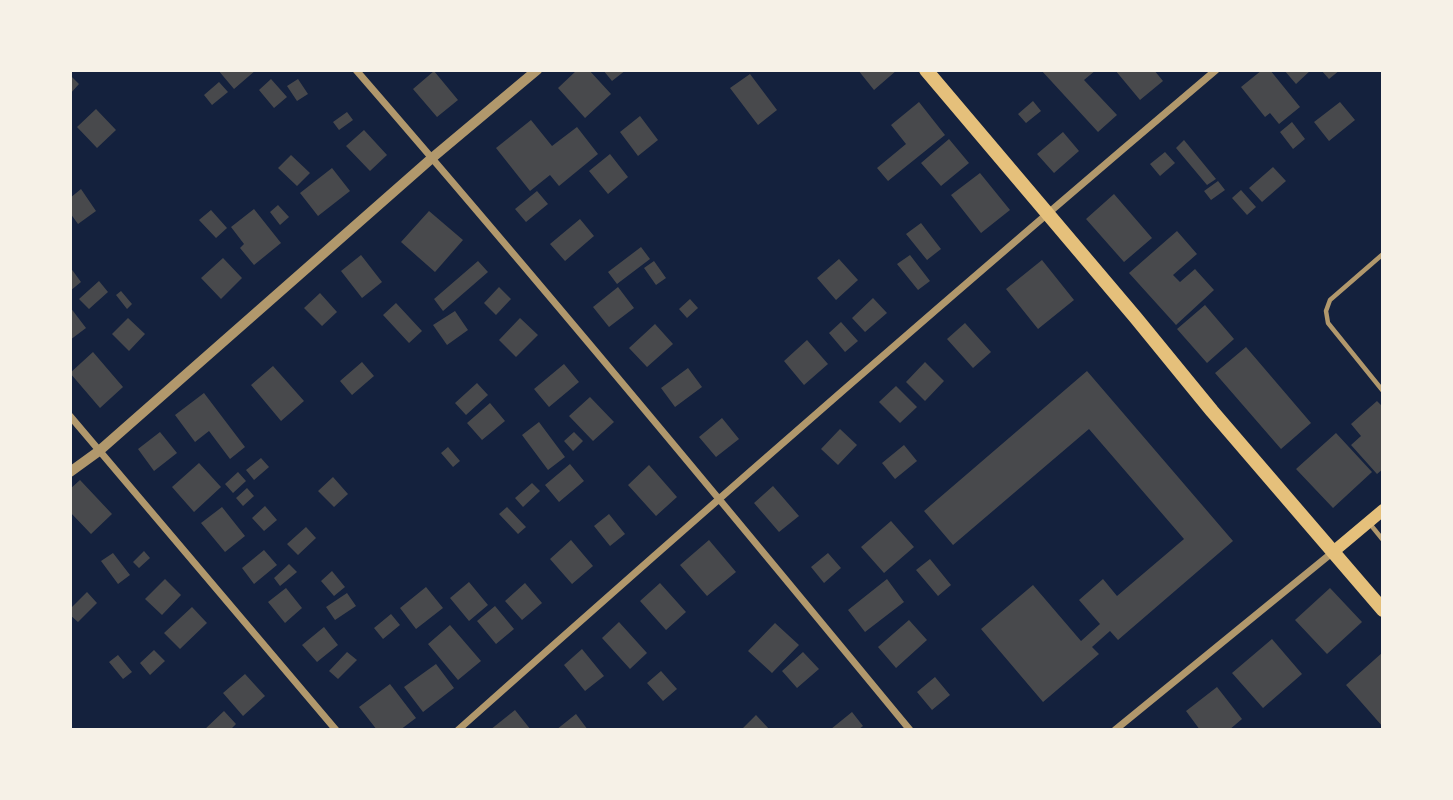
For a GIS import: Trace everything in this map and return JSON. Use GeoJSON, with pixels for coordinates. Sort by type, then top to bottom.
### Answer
{"type":"FeatureCollection","features":[{"type":"Feature","properties":{"kind":"main road"},"geometry":{"type":"LineString","coordinates":[[926,70],[1383,610]]}},
{"type":"Feature","properties":{"kind":"main road"},"geometry":{"type":"LineString","coordinates":[[1333,551],[1383,510]]}},
{"type":"Feature","properties":{"kind":"street"},"geometry":{"type":"LineString","coordinates":[[356,70],[719,498],[909,730]]}},
{"type":"Feature","properties":{"kind":"street"},"geometry":{"type":"LineString","coordinates":[[70,472],[99,451],[432,158],[537,70]]}},
{"type":"Feature","properties":{"kind":"street"},"geometry":{"type":"LineString","coordinates":[[458,730],[719,498],[1216,70]]}},
{"type":"Feature","properties":{"kind":"street"},"geometry":{"type":"LineString","coordinates":[[70,416],[336,730]]}},
{"type":"Feature","properties":{"kind":"street"},"geometry":{"type":"LineString","coordinates":[[1115,730],[1333,551]]}},
{"type":"Feature","properties":{"kind":"lane"},"geometry":{"type":"LineString","coordinates":[[1383,254],[1330,300],[1326,311],[1328,323],[1383,391]]}},
{"type":"Feature","properties":{"kind":"lane"},"geometry":{"type":"LineString","coordinates":[[1368,522],[1383,540]]}},
{"type":"Feature","properties":{"kind":"building"},"geometry":{"type":"Polygon","coordinates":[[[218,70],[256,70],[234,89],[218,70]]]}},
{"type":"Feature","properties":{"kind":"building"},"geometry":{"type":"Polygon","coordinates":[[[577,70],[589,70],[611,94],[585,118],[558,88],[577,70]]]}},
{"type":"Feature","properties":{"kind":"building"},"geometry":{"type":"Polygon","coordinates":[[[603,70],[626,70],[612,81],[603,70]]]}},
{"type":"Feature","properties":{"kind":"building"},"geometry":{"type":"Polygon","coordinates":[[[858,70],[897,70],[874,90],[858,70]]]}},
{"type":"Feature","properties":{"kind":"building"},"geometry":{"type":"Polygon","coordinates":[[[1041,70],[1096,70],[1084,80],[1117,115],[1098,132],[1041,70]]]}},
{"type":"Feature","properties":{"kind":"building"},"geometry":{"type":"Polygon","coordinates":[[[1115,70],[1154,70],[1163,81],[1140,100],[1115,70]]]}},
{"type":"Feature","properties":{"kind":"building"},"geometry":{"type":"Polygon","coordinates":[[[1262,70],[1270,70],[1300,107],[1279,124],[1270,113],[1265,117],[1241,87],[1262,70]]]}},
{"type":"Feature","properties":{"kind":"building"},"geometry":{"type":"Polygon","coordinates":[[[1284,70],[1311,70],[1296,84],[1284,70]]]}},
{"type":"Feature","properties":{"kind":"building"},"geometry":{"type":"Polygon","coordinates":[[[1321,70],[1340,70],[1329,79],[1321,70]]]}},
{"type":"Feature","properties":{"kind":"building"},"geometry":{"type":"Polygon","coordinates":[[[434,71],[458,100],[437,117],[413,89],[434,71]]]}},
{"type":"Feature","properties":{"kind":"building"},"geometry":{"type":"Polygon","coordinates":[[[750,74],[777,110],[758,125],[730,88],[750,74]]]}},
{"type":"Feature","properties":{"kind":"building"},"geometry":{"type":"Polygon","coordinates":[[[70,75],[79,84],[70,94],[70,75]]]}},
{"type":"Feature","properties":{"kind":"building"},"geometry":{"type":"Polygon","coordinates":[[[271,79],[287,97],[274,108],[259,90],[271,79]]]}},
{"type":"Feature","properties":{"kind":"building"},"geometry":{"type":"Polygon","coordinates":[[[298,79],[308,94],[297,101],[287,86],[298,79]]]}},
{"type":"Feature","properties":{"kind":"building"},"geometry":{"type":"Polygon","coordinates":[[[219,82],[228,92],[212,105],[204,95],[219,82]]]}},
{"type":"Feature","properties":{"kind":"building"},"geometry":{"type":"Polygon","coordinates":[[[1033,101],[1041,111],[1026,123],[1018,114],[1033,101]]]}},
{"type":"Feature","properties":{"kind":"building"},"geometry":{"type":"Polygon","coordinates":[[[919,102],[945,135],[888,181],[877,168],[906,144],[891,125],[919,102]]]}},
{"type":"Feature","properties":{"kind":"building"},"geometry":{"type":"Polygon","coordinates":[[[1340,102],[1355,120],[1329,141],[1314,122],[1340,102]]]}},
{"type":"Feature","properties":{"kind":"building"},"geometry":{"type":"Polygon","coordinates":[[[96,109],[116,130],[97,148],[77,127],[96,109]]]}},
{"type":"Feature","properties":{"kind":"building"},"geometry":{"type":"Polygon","coordinates":[[[347,112],[353,120],[339,130],[333,122],[347,112]]]}},
{"type":"Feature","properties":{"kind":"building"},"geometry":{"type":"Polygon","coordinates":[[[640,116],[658,140],[638,156],[620,132],[640,116]]]}},
{"type":"Feature","properties":{"kind":"building"},"geometry":{"type":"Polygon","coordinates":[[[531,120],[552,146],[577,127],[598,154],[559,186],[550,175],[530,191],[496,148],[531,120]]]}},
{"type":"Feature","properties":{"kind":"building"},"geometry":{"type":"Polygon","coordinates":[[[1292,122],[1305,139],[1293,149],[1280,132],[1292,122]]]}},
{"type":"Feature","properties":{"kind":"building"},"geometry":{"type":"Polygon","coordinates":[[[364,130],[387,155],[370,171],[346,146],[364,130]]]}},
{"type":"Feature","properties":{"kind":"building"},"geometry":{"type":"Polygon","coordinates":[[[1063,132],[1079,151],[1054,173],[1037,154],[1063,132]]]}},
{"type":"Feature","properties":{"kind":"building"},"geometry":{"type":"Polygon","coordinates":[[[949,139],[969,163],[941,186],[921,163],[949,139]]]}},
{"type":"Feature","properties":{"kind":"building"},"geometry":{"type":"Polygon","coordinates":[[[1184,140],[1216,179],[1207,185],[1176,148],[1184,140]]]}},
{"type":"Feature","properties":{"kind":"building"},"geometry":{"type":"Polygon","coordinates":[[[1165,152],[1175,163],[1160,176],[1150,164],[1165,152]]]}},
{"type":"Feature","properties":{"kind":"building"},"geometry":{"type":"Polygon","coordinates":[[[610,154],[628,177],[608,194],[589,171],[610,154]]]}},
{"type":"Feature","properties":{"kind":"building"},"geometry":{"type":"Polygon","coordinates":[[[291,155],[310,173],[297,186],[278,168],[291,155]]]}},
{"type":"Feature","properties":{"kind":"building"},"geometry":{"type":"Polygon","coordinates":[[[1273,167],[1286,181],[1262,202],[1249,188],[1273,167]]]}},
{"type":"Feature","properties":{"kind":"building"},"geometry":{"type":"Polygon","coordinates":[[[332,168],[350,191],[318,216],[300,193],[332,168]]]}},
{"type":"Feature","properties":{"kind":"building"},"geometry":{"type":"Polygon","coordinates":[[[980,173],[1010,210],[981,233],[951,195],[980,173]]]}},
{"type":"Feature","properties":{"kind":"building"},"geometry":{"type":"Polygon","coordinates":[[[1218,181],[1225,190],[1211,200],[1204,191],[1218,181]]]}},
{"type":"Feature","properties":{"kind":"building"},"geometry":{"type":"Polygon","coordinates":[[[81,189],[96,211],[78,224],[70,213],[70,198],[81,189]]]}},
{"type":"Feature","properties":{"kind":"building"},"geometry":{"type":"Polygon","coordinates":[[[1241,190],[1256,207],[1247,215],[1232,198],[1241,190]]]}},
{"type":"Feature","properties":{"kind":"building"},"geometry":{"type":"Polygon","coordinates":[[[537,191],[548,204],[526,222],[515,209],[537,191]]]}},
{"type":"Feature","properties":{"kind":"building"},"geometry":{"type":"Polygon","coordinates":[[[1114,194],[1152,238],[1124,262],[1086,219],[1114,194]]]}},
{"type":"Feature","properties":{"kind":"building"},"geometry":{"type":"Polygon","coordinates":[[[278,205],[289,217],[280,225],[270,212],[278,205]]]}},
{"type":"Feature","properties":{"kind":"building"},"geometry":{"type":"Polygon","coordinates":[[[254,209],[281,243],[254,265],[240,248],[244,244],[231,227],[254,209]]]}},
{"type":"Feature","properties":{"kind":"building"},"geometry":{"type":"Polygon","coordinates":[[[211,210],[227,228],[216,238],[199,220],[211,210]]]}},
{"type":"Feature","properties":{"kind":"building"},"geometry":{"type":"Polygon","coordinates":[[[429,211],[463,240],[435,272],[401,242],[429,211]]]}},
{"type":"Feature","properties":{"kind":"building"},"geometry":{"type":"Polygon","coordinates":[[[580,219],[594,236],[565,261],[550,244],[580,219]]]}},
{"type":"Feature","properties":{"kind":"building"},"geometry":{"type":"Polygon","coordinates":[[[921,223],[941,249],[927,260],[906,234],[921,223]]]}},
{"type":"Feature","properties":{"kind":"building"},"geometry":{"type":"Polygon","coordinates":[[[1177,231],[1197,254],[1173,275],[1180,282],[1195,269],[1214,290],[1176,325],[1129,273],[1177,231]]]}},
{"type":"Feature","properties":{"kind":"building"},"geometry":{"type":"Polygon","coordinates":[[[641,247],[650,259],[617,284],[608,272],[641,247]]]}},
{"type":"Feature","properties":{"kind":"building"},"geometry":{"type":"Polygon","coordinates":[[[361,255],[382,282],[362,298],[341,271],[361,255]]]}},
{"type":"Feature","properties":{"kind":"building"},"geometry":{"type":"Polygon","coordinates":[[[910,255],[930,281],[918,290],[897,264],[910,255]]]}},
{"type":"Feature","properties":{"kind":"building"},"geometry":{"type":"Polygon","coordinates":[[[223,258],[242,278],[221,299],[201,278],[223,258]]]}},
{"type":"Feature","properties":{"kind":"building"},"geometry":{"type":"Polygon","coordinates":[[[839,259],[858,280],[836,300],[817,278],[839,259]]]}},
{"type":"Feature","properties":{"kind":"building"},"geometry":{"type":"Polygon","coordinates":[[[1042,260],[1074,300],[1038,329],[1006,289],[1042,260]]]}},
{"type":"Feature","properties":{"kind":"building"},"geometry":{"type":"Polygon","coordinates":[[[478,261],[488,272],[443,311],[434,299],[478,261]]]}},
{"type":"Feature","properties":{"kind":"building"},"geometry":{"type":"Polygon","coordinates":[[[654,261],[666,278],[656,285],[644,268],[654,261]]]}},
{"type":"Feature","properties":{"kind":"building"},"geometry":{"type":"Polygon","coordinates":[[[70,267],[81,282],[70,291],[70,267]]]}},
{"type":"Feature","properties":{"kind":"building"},"geometry":{"type":"Polygon","coordinates":[[[99,281],[108,292],[89,309],[79,299],[99,281]]]}},
{"type":"Feature","properties":{"kind":"building"},"geometry":{"type":"Polygon","coordinates":[[[499,287],[511,299],[496,315],[484,303],[499,287]]]}},
{"type":"Feature","properties":{"kind":"building"},"geometry":{"type":"Polygon","coordinates":[[[618,287],[634,308],[609,327],[593,307],[618,287]]]}},
{"type":"Feature","properties":{"kind":"building"},"geometry":{"type":"Polygon","coordinates":[[[121,291],[132,304],[127,309],[116,295],[121,291]]]}},
{"type":"Feature","properties":{"kind":"building"},"geometry":{"type":"Polygon","coordinates":[[[320,293],[337,312],[322,326],[304,308],[320,293]]]}},
{"type":"Feature","properties":{"kind":"building"},"geometry":{"type":"Polygon","coordinates":[[[873,298],[887,313],[865,332],[852,318],[873,298]]]}},
{"type":"Feature","properties":{"kind":"building"},"geometry":{"type":"Polygon","coordinates":[[[690,299],[698,308],[687,318],[679,309],[690,299]]]}},
{"type":"Feature","properties":{"kind":"building"},"geometry":{"type":"Polygon","coordinates":[[[396,303],[422,331],[409,343],[383,315],[396,303]]]}},
{"type":"Feature","properties":{"kind":"building"},"geometry":{"type":"Polygon","coordinates":[[[1205,305],[1234,339],[1207,363],[1177,329],[1205,305]]]}},
{"type":"Feature","properties":{"kind":"building"},"geometry":{"type":"Polygon","coordinates":[[[70,307],[86,328],[70,340],[70,307]]]}},
{"type":"Feature","properties":{"kind":"building"},"geometry":{"type":"Polygon","coordinates":[[[455,311],[468,330],[447,345],[433,325],[455,311]]]}},
{"type":"Feature","properties":{"kind":"building"},"geometry":{"type":"Polygon","coordinates":[[[128,318],[145,334],[129,351],[112,334],[128,318]]]}},
{"type":"Feature","properties":{"kind":"building"},"geometry":{"type":"Polygon","coordinates":[[[520,318],[538,335],[516,357],[499,340],[520,318]]]}},
{"type":"Feature","properties":{"kind":"building"},"geometry":{"type":"Polygon","coordinates":[[[841,322],[858,341],[845,352],[829,333],[841,322]]]}},
{"type":"Feature","properties":{"kind":"building"},"geometry":{"type":"Polygon","coordinates":[[[965,323],[991,352],[973,368],[947,339],[965,323]]]}},
{"type":"Feature","properties":{"kind":"building"},"geometry":{"type":"Polygon","coordinates":[[[655,324],[673,344],[647,367],[629,348],[655,324]]]}},
{"type":"Feature","properties":{"kind":"building"},"geometry":{"type":"Polygon","coordinates":[[[807,340],[828,364],[804,385],[784,361],[807,340]]]}},
{"type":"Feature","properties":{"kind":"building"},"geometry":{"type":"Polygon","coordinates":[[[1246,347],[1311,423],[1281,449],[1215,373],[1246,347]]]}},
{"type":"Feature","properties":{"kind":"building"},"geometry":{"type":"Polygon","coordinates":[[[93,352],[123,387],[100,408],[70,373],[93,352]]]}},
{"type":"Feature","properties":{"kind":"building"},"geometry":{"type":"Polygon","coordinates":[[[362,362],[374,376],[352,395],[340,381],[362,362]]]}},
{"type":"Feature","properties":{"kind":"building"},"geometry":{"type":"Polygon","coordinates":[[[925,362],[944,381],[925,401],[906,382],[925,362]]]}},
{"type":"Feature","properties":{"kind":"building"},"geometry":{"type":"Polygon","coordinates":[[[564,364],[579,382],[549,407],[534,389],[564,364]]]}},
{"type":"Feature","properties":{"kind":"building"},"geometry":{"type":"Polygon","coordinates":[[[273,366],[304,401],[281,421],[251,385],[273,366]]]}},
{"type":"Feature","properties":{"kind":"building"},"geometry":{"type":"Polygon","coordinates":[[[688,368],[702,387],[675,407],[661,388],[688,368]]]}},
{"type":"Feature","properties":{"kind":"building"},"geometry":{"type":"Polygon","coordinates":[[[1087,371],[1233,541],[1118,640],[1110,631],[1092,647],[1099,654],[1043,702],[981,629],[1033,585],[1081,641],[1100,624],[1079,600],[1103,579],[1117,596],[1184,539],[1089,429],[953,545],[924,511],[1087,371]]]}},
{"type":"Feature","properties":{"kind":"building"},"geometry":{"type":"Polygon","coordinates":[[[477,383],[488,395],[466,415],[455,403],[477,383]]]}},
{"type":"Feature","properties":{"kind":"building"},"geometry":{"type":"Polygon","coordinates":[[[896,386],[917,407],[900,423],[879,402],[896,386]]]}},
{"type":"Feature","properties":{"kind":"building"},"geometry":{"type":"Polygon","coordinates":[[[204,393],[245,447],[230,459],[209,431],[195,442],[175,415],[204,393]]]}},
{"type":"Feature","properties":{"kind":"building"},"geometry":{"type":"Polygon","coordinates":[[[590,397],[614,422],[593,441],[569,416],[590,397]]]}},
{"type":"Feature","properties":{"kind":"building"},"geometry":{"type":"Polygon","coordinates":[[[1377,401],[1383,407],[1383,469],[1377,474],[1351,445],[1361,436],[1351,424],[1377,401]]]}},
{"type":"Feature","properties":{"kind":"building"},"geometry":{"type":"Polygon","coordinates":[[[490,403],[505,421],[482,440],[467,423],[490,403]]]}},
{"type":"Feature","properties":{"kind":"building"},"geometry":{"type":"Polygon","coordinates":[[[722,418],[739,439],[716,457],[699,437],[722,418]]]}},
{"type":"Feature","properties":{"kind":"building"},"geometry":{"type":"Polygon","coordinates":[[[539,422],[565,457],[548,470],[522,435],[539,422]]]}},
{"type":"Feature","properties":{"kind":"building"},"geometry":{"type":"Polygon","coordinates":[[[840,429],[857,445],[838,465],[821,449],[840,429]]]}},
{"type":"Feature","properties":{"kind":"building"},"geometry":{"type":"Polygon","coordinates":[[[160,432],[177,453],[154,471],[138,449],[160,432]]]}},
{"type":"Feature","properties":{"kind":"building"},"geometry":{"type":"Polygon","coordinates":[[[574,432],[583,441],[573,451],[564,441],[574,432]]]}},
{"type":"Feature","properties":{"kind":"building"},"geometry":{"type":"Polygon","coordinates":[[[1336,433],[1372,472],[1333,508],[1296,469],[1336,433]]]}},
{"type":"Feature","properties":{"kind":"building"},"geometry":{"type":"Polygon","coordinates":[[[904,445],[917,461],[895,479],[882,463],[904,445]]]}},
{"type":"Feature","properties":{"kind":"building"},"geometry":{"type":"Polygon","coordinates":[[[448,447],[460,461],[453,467],[441,453],[448,447]]]}},
{"type":"Feature","properties":{"kind":"building"},"geometry":{"type":"Polygon","coordinates":[[[261,458],[269,467],[254,480],[246,470],[261,458]]]}},
{"type":"Feature","properties":{"kind":"building"},"geometry":{"type":"Polygon","coordinates":[[[199,463],[221,487],[194,512],[172,487],[199,463]]]}},
{"type":"Feature","properties":{"kind":"building"},"geometry":{"type":"Polygon","coordinates":[[[570,464],[584,481],[559,502],[545,485],[570,464]]]}},
{"type":"Feature","properties":{"kind":"building"},"geometry":{"type":"Polygon","coordinates":[[[649,465],[677,497],[656,516],[628,485],[649,465]]]}},
{"type":"Feature","properties":{"kind":"building"},"geometry":{"type":"Polygon","coordinates":[[[238,472],[246,481],[233,493],[225,484],[238,472]]]}},
{"type":"Feature","properties":{"kind":"building"},"geometry":{"type":"Polygon","coordinates":[[[333,477],[348,494],[334,507],[318,491],[333,477]]]}},
{"type":"Feature","properties":{"kind":"building"},"geometry":{"type":"Polygon","coordinates":[[[80,480],[112,514],[91,534],[70,512],[70,489],[80,480]]]}},
{"type":"Feature","properties":{"kind":"building"},"geometry":{"type":"Polygon","coordinates":[[[532,483],[540,491],[523,507],[515,498],[532,483]]]}},
{"type":"Feature","properties":{"kind":"building"},"geometry":{"type":"Polygon","coordinates":[[[773,486],[799,516],[779,532],[754,503],[773,486]]]}},
{"type":"Feature","properties":{"kind":"building"},"geometry":{"type":"Polygon","coordinates":[[[247,488],[254,496],[243,506],[236,498],[247,488]]]}},
{"type":"Feature","properties":{"kind":"building"},"geometry":{"type":"Polygon","coordinates":[[[265,506],[277,520],[264,531],[252,518],[265,506]]]}},
{"type":"Feature","properties":{"kind":"building"},"geometry":{"type":"Polygon","coordinates":[[[222,507],[245,536],[225,552],[201,523],[222,507]]]}},
{"type":"Feature","properties":{"kind":"building"},"geometry":{"type":"Polygon","coordinates":[[[507,507],[526,527],[518,534],[499,514],[507,507]]]}},
{"type":"Feature","properties":{"kind":"building"},"geometry":{"type":"Polygon","coordinates":[[[609,514],[625,534],[610,546],[594,526],[609,514]]]}},
{"type":"Feature","properties":{"kind":"building"},"geometry":{"type":"Polygon","coordinates":[[[891,521],[914,547],[884,573],[861,547],[891,521]]]}},
{"type":"Feature","properties":{"kind":"building"},"geometry":{"type":"Polygon","coordinates":[[[306,527],[316,538],[298,555],[287,544],[306,527]]]}},
{"type":"Feature","properties":{"kind":"building"},"geometry":{"type":"Polygon","coordinates":[[[571,540],[593,566],[572,584],[550,559],[571,540]]]}},
{"type":"Feature","properties":{"kind":"building"},"geometry":{"type":"Polygon","coordinates":[[[709,540],[736,572],[707,596],[680,565],[709,540]]]}},
{"type":"Feature","properties":{"kind":"building"},"geometry":{"type":"Polygon","coordinates":[[[264,550],[277,565],[254,584],[242,568],[264,550]]]}},
{"type":"Feature","properties":{"kind":"building"},"geometry":{"type":"Polygon","coordinates":[[[144,551],[150,558],[139,568],[133,562],[144,551]]]}},
{"type":"Feature","properties":{"kind":"building"},"geometry":{"type":"Polygon","coordinates":[[[113,553],[130,575],[118,584],[101,561],[113,553]]]}},
{"type":"Feature","properties":{"kind":"building"},"geometry":{"type":"Polygon","coordinates":[[[828,553],[841,568],[824,583],[811,567],[828,553]]]}},
{"type":"Feature","properties":{"kind":"building"},"geometry":{"type":"Polygon","coordinates":[[[930,559],[951,585],[938,596],[916,570],[930,559]]]}},
{"type":"Feature","properties":{"kind":"building"},"geometry":{"type":"Polygon","coordinates":[[[289,564],[297,572],[280,586],[274,578],[289,564]]]}},
{"type":"Feature","properties":{"kind":"building"},"geometry":{"type":"Polygon","coordinates":[[[332,571],[345,587],[334,596],[321,581],[332,571]]]}},
{"type":"Feature","properties":{"kind":"building"},"geometry":{"type":"Polygon","coordinates":[[[165,579],[181,595],[162,615],[145,599],[165,579]]]}},
{"type":"Feature","properties":{"kind":"building"},"geometry":{"type":"Polygon","coordinates":[[[887,579],[904,602],[865,632],[848,610],[887,579]]]}},
{"type":"Feature","properties":{"kind":"building"},"geometry":{"type":"Polygon","coordinates":[[[469,582],[488,605],[469,621],[450,598],[469,582]]]}},
{"type":"Feature","properties":{"kind":"building"},"geometry":{"type":"Polygon","coordinates":[[[525,583],[542,603],[522,620],[505,601],[525,583]]]}},
{"type":"Feature","properties":{"kind":"building"},"geometry":{"type":"Polygon","coordinates":[[[660,583],[686,612],[666,630],[640,601],[660,583]]]}},
{"type":"Feature","properties":{"kind":"building"},"geometry":{"type":"Polygon","coordinates":[[[426,587],[443,608],[416,629],[400,608],[426,587]]]}},
{"type":"Feature","properties":{"kind":"building"},"geometry":{"type":"Polygon","coordinates":[[[286,588],[302,608],[285,623],[268,602],[286,588]]]}},
{"type":"Feature","properties":{"kind":"building"},"geometry":{"type":"Polygon","coordinates":[[[1330,588],[1362,622],[1327,654],[1295,620],[1330,588]]]}},
{"type":"Feature","properties":{"kind":"building"},"geometry":{"type":"Polygon","coordinates":[[[87,592],[97,603],[78,622],[70,615],[70,609],[87,592]]]}},
{"type":"Feature","properties":{"kind":"building"},"geometry":{"type":"Polygon","coordinates":[[[347,593],[356,606],[335,620],[326,607],[347,593]]]}},
{"type":"Feature","properties":{"kind":"building"},"geometry":{"type":"Polygon","coordinates":[[[495,606],[514,629],[496,644],[477,621],[495,606]]]}},
{"type":"Feature","properties":{"kind":"building"},"geometry":{"type":"Polygon","coordinates":[[[192,607],[207,623],[180,649],[164,633],[192,607]]]}},
{"type":"Feature","properties":{"kind":"building"},"geometry":{"type":"Polygon","coordinates":[[[391,614],[400,625],[383,639],[374,628],[391,614]]]}},
{"type":"Feature","properties":{"kind":"building"},"geometry":{"type":"Polygon","coordinates":[[[909,620],[927,640],[896,668],[878,647],[909,620]]]}},
{"type":"Feature","properties":{"kind":"building"},"geometry":{"type":"Polygon","coordinates":[[[619,622],[647,653],[630,669],[602,638],[619,622]]]}},
{"type":"Feature","properties":{"kind":"building"},"geometry":{"type":"Polygon","coordinates":[[[775,623],[799,645],[772,673],[748,651],[775,623]]]}},
{"type":"Feature","properties":{"kind":"building"},"geometry":{"type":"Polygon","coordinates":[[[450,625],[481,661],[458,680],[428,644],[450,625]]]}},
{"type":"Feature","properties":{"kind":"building"},"geometry":{"type":"Polygon","coordinates":[[[324,627],[338,645],[317,662],[302,645],[324,627]]]}},
{"type":"Feature","properties":{"kind":"building"},"geometry":{"type":"Polygon","coordinates":[[[1272,639],[1302,674],[1263,708],[1232,673],[1272,639]]]}},
{"type":"Feature","properties":{"kind":"building"},"geometry":{"type":"Polygon","coordinates":[[[582,649],[604,676],[585,691],[564,665],[582,649]]]}},
{"type":"Feature","properties":{"kind":"building"},"geometry":{"type":"Polygon","coordinates":[[[154,650],[165,661],[150,675],[140,663],[154,650]]]}},
{"type":"Feature","properties":{"kind":"building"},"geometry":{"type":"Polygon","coordinates":[[[347,652],[357,660],[338,679],[329,671],[347,652]]]}},
{"type":"Feature","properties":{"kind":"building"},"geometry":{"type":"Polygon","coordinates":[[[803,652],[819,669],[797,688],[782,671],[803,652]]]}},
{"type":"Feature","properties":{"kind":"building"},"geometry":{"type":"Polygon","coordinates":[[[1383,652],[1383,727],[1346,685],[1383,652]]]}},
{"type":"Feature","properties":{"kind":"building"},"geometry":{"type":"Polygon","coordinates":[[[118,655],[132,672],[123,679],[109,662],[118,655]]]}},
{"type":"Feature","properties":{"kind":"building"},"geometry":{"type":"Polygon","coordinates":[[[436,664],[454,688],[423,712],[404,687],[436,664]]]}},
{"type":"Feature","properties":{"kind":"building"},"geometry":{"type":"Polygon","coordinates":[[[661,671],[677,689],[663,701],[647,683],[661,671]]]}},
{"type":"Feature","properties":{"kind":"building"},"geometry":{"type":"Polygon","coordinates":[[[245,674],[265,696],[243,716],[223,693],[245,674]]]}},
{"type":"Feature","properties":{"kind":"building"},"geometry":{"type":"Polygon","coordinates":[[[935,677],[950,695],[932,710],[917,692],[935,677]]]}},
{"type":"Feature","properties":{"kind":"building"},"geometry":{"type":"Polygon","coordinates":[[[390,684],[416,718],[400,730],[377,730],[359,707],[390,684]]]}},
{"type":"Feature","properties":{"kind":"building"},"geometry":{"type":"Polygon","coordinates":[[[1217,687],[1242,719],[1229,730],[1200,730],[1186,711],[1217,687]]]}},
{"type":"Feature","properties":{"kind":"building"},"geometry":{"type":"Polygon","coordinates":[[[515,710],[531,730],[490,730],[515,710]]]}},
{"type":"Feature","properties":{"kind":"building"},"geometry":{"type":"Polygon","coordinates":[[[224,711],[236,724],[230,730],[204,730],[224,711]]]}},
{"type":"Feature","properties":{"kind":"building"},"geometry":{"type":"Polygon","coordinates":[[[852,712],[863,726],[858,730],[831,729],[852,712]]]}},
{"type":"Feature","properties":{"kind":"building"},"geometry":{"type":"Polygon","coordinates":[[[576,714],[588,730],[556,730],[576,714]]]}},
{"type":"Feature","properties":{"kind":"building"},"geometry":{"type":"Polygon","coordinates":[[[756,715],[770,730],[741,730],[756,715]]]}}]}
